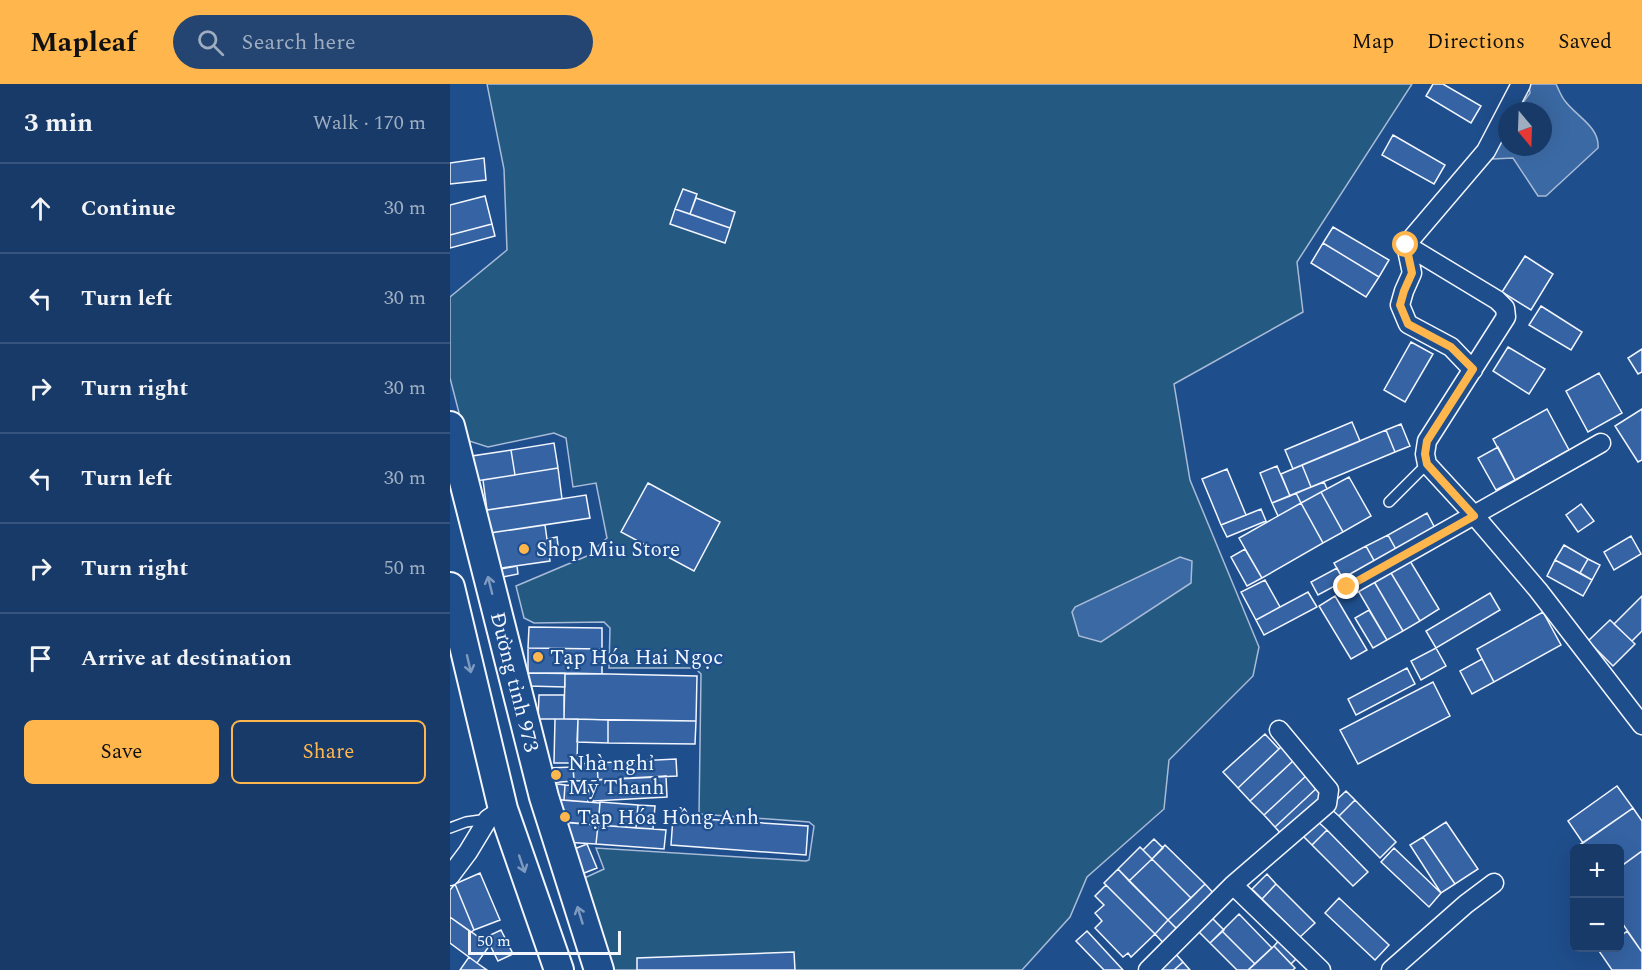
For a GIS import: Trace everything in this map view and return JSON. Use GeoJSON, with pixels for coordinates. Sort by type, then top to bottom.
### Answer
{"type":"FeatureCollection","features":[{"type":"Feature","properties":{"kind":"main road","name":"Đường tỉnh 973"},"geometry":{"type":"LineString","coordinates":[[450,426],[543,797],[599,970]]}},
{"type":"Feature","properties":{"kind":"main road","name":"Đường tỉnh 973"},"geometry":{"type":"LineString","coordinates":[[450,587],[496,814],[559,970]]}},
{"type":"Feature","properties":{"kind":"main road"},"geometry":{"type":"LineString","coordinates":[[496,814],[543,797]]}},
{"type":"Feature","properties":{"kind":"street"},"geometry":{"type":"LineString","coordinates":[[1406,245],[1486,152],[1521,84]]}},
{"type":"Feature","properties":{"kind":"street"},"geometry":{"type":"LineString","coordinates":[[1406,245],[1412,273],[1400,305],[1408,324],[1451,347],[1473,369]]}},
{"type":"Feature","properties":{"kind":"street"},"geometry":{"type":"LineString","coordinates":[[1406,245],[1497,300],[1505,308],[1506,316],[1427,441],[1425,454],[1427,464],[1538,590],[1642,725]]}},
{"type":"Feature","properties":{"kind":"street"},"geometry":{"type":"LineString","coordinates":[[1347,587],[1601,442]]}},
{"type":"Feature","properties":{"kind":"street"},"geometry":{"type":"LineString","coordinates":[[1148,970],[1233,885],[1327,804],[1330,797],[1329,790],[1279,730]]}},
{"type":"Feature","properties":{"kind":"street"},"geometry":{"type":"LineString","coordinates":[[450,876],[496,814]]}},
{"type":"Feature","properties":{"kind":"street"},"geometry":{"type":"LineString","coordinates":[[1391,970],[1466,904],[1494,883]]}},
{"type":"Feature","properties":{"kind":"street"},"geometry":{"type":"LineString","coordinates":[[1233,885],[1321,970]]}},
{"type":"Feature","properties":{"kind":"lane"},"geometry":{"type":"LineString","coordinates":[[1389,502],[1427,464]]}},
{"type":"Feature","properties":{"kind":"lane"},"geometry":{"type":"LineString","coordinates":[[450,828],[496,814]]}},
{"type":"Feature","properties":{"kind":"shaded area"},"geometry":{"type":"Polygon","coordinates":[[[487,84],[1412,84],[1297,262],[1303,312],[1174,384],[1190,480],[1259,647],[1253,676],[1169,760],[1164,809],[1087,877],[1070,917],[1022,970],[607,970],[578,881],[604,869],[596,848],[806,861],[809,860],[814,826],[809,822],[699,814],[701,674],[695,668],[609,668],[610,628],[604,622],[534,623],[524,618],[516,586],[587,556],[607,538],[596,483],[573,487],[566,438],[554,433],[488,447],[466,440],[450,378],[450,297],[507,250],[504,169],[487,84]]]}},
{"type":"Feature","properties":{"kind":"shaded area"},"geometry":{"type":"Polygon","coordinates":[[[1529,84],[1556,84],[1565,101],[1591,128],[1598,141],[1598,148],[1546,196],[1538,196],[1513,158],[1493,159],[1493,148],[1498,140],[1498,156],[1552,156],[1552,102],[1524,102],[1530,93],[1529,84]]]}},
{"type":"Feature","properties":{"kind":"shaded area"},"geometry":{"type":"Polygon","coordinates":[[[1180,557],[1192,561],[1191,583],[1101,642],[1079,636],[1072,612],[1075,607],[1180,557]]]}},
{"type":"Feature","properties":{"kind":"building"},"geometry":{"type":"Polygon","coordinates":[[[1433,84],[1443,84],[1481,106],[1471,123],[1426,96],[1433,84]]]}},
{"type":"Feature","properties":{"kind":"building"},"geometry":{"type":"Polygon","coordinates":[[[1393,135],[1445,165],[1434,184],[1382,155],[1393,135]]]}},
{"type":"Feature","properties":{"kind":"building"},"geometry":{"type":"Polygon","coordinates":[[[484,158],[486,180],[450,184],[450,163],[484,158]]]}},
{"type":"Feature","properties":{"kind":"building"},"geometry":{"type":"Polygon","coordinates":[[[683,189],[697,194],[690,214],[675,209],[683,189]]]}},
{"type":"Feature","properties":{"kind":"building"},"geometry":{"type":"Polygon","coordinates":[[[485,196],[492,224],[450,235],[450,205],[485,196]]]}},
{"type":"Feature","properties":{"kind":"building"},"geometry":{"type":"Polygon","coordinates":[[[696,198],[735,212],[730,228],[690,214],[696,198]]]}},
{"type":"Feature","properties":{"kind":"building"},"geometry":{"type":"Polygon","coordinates":[[[675,209],[730,228],[725,243],[670,224],[675,209]]]}},
{"type":"Feature","properties":{"kind":"building"},"geometry":{"type":"Polygon","coordinates":[[[492,224],[495,236],[450,248],[450,235],[492,224]]]}},
{"type":"Feature","properties":{"kind":"building"},"geometry":{"type":"Polygon","coordinates":[[[1333,227],[1389,260],[1379,277],[1323,243],[1333,227]]]}},
{"type":"Feature","properties":{"kind":"building"},"geometry":{"type":"Polygon","coordinates":[[[1323,243],[1379,277],[1366,297],[1311,263],[1323,243]]]}},
{"type":"Feature","properties":{"kind":"building"},"geometry":{"type":"Polygon","coordinates":[[[1525,256],[1553,274],[1531,310],[1502,292],[1525,256]]]}},
{"type":"Feature","properties":{"kind":"building"},"geometry":{"type":"Polygon","coordinates":[[[1541,306],[1582,332],[1571,350],[1529,325],[1541,306]]]}},
{"type":"Feature","properties":{"kind":"building"},"geometry":{"type":"Polygon","coordinates":[[[1411,342],[1433,354],[1405,402],[1384,390],[1411,342]]]}},
{"type":"Feature","properties":{"kind":"building"},"geometry":{"type":"Polygon","coordinates":[[[1508,347],[1545,369],[1529,394],[1493,371],[1508,347]]]}},
{"type":"Feature","properties":{"kind":"building"},"geometry":{"type":"Polygon","coordinates":[[[1642,349],[1642,372],[1638,374],[1628,358],[1642,349]]]}},
{"type":"Feature","properties":{"kind":"building"},"geometry":{"type":"Polygon","coordinates":[[[1599,373],[1622,413],[1588,432],[1566,391],[1599,373]]]}},
{"type":"Feature","properties":{"kind":"building"},"geometry":{"type":"Polygon","coordinates":[[[1547,409],[1569,450],[1515,480],[1493,439],[1547,409]]]}},
{"type":"Feature","properties":{"kind":"building"},"geometry":{"type":"Polygon","coordinates":[[[1642,409],[1642,460],[1638,462],[1615,426],[1642,409]]]}},
{"type":"Feature","properties":{"kind":"building"},"geometry":{"type":"Polygon","coordinates":[[[1352,422],[1360,441],[1293,469],[1285,450],[1352,422]]]}},
{"type":"Feature","properties":{"kind":"building"},"geometry":{"type":"Polygon","coordinates":[[[1401,424],[1410,446],[1395,452],[1386,430],[1401,424]]]}},
{"type":"Feature","properties":{"kind":"building"},"geometry":{"type":"Polygon","coordinates":[[[1386,430],[1395,452],[1311,487],[1302,465],[1386,430]]]}},
{"type":"Feature","properties":{"kind":"building"},"geometry":{"type":"Polygon","coordinates":[[[554,443],[558,468],[515,475],[511,450],[554,443]]]}},
{"type":"Feature","properties":{"kind":"building"},"geometry":{"type":"Polygon","coordinates":[[[1498,447],[1515,480],[1496,490],[1478,458],[1498,447]]]}},
{"type":"Feature","properties":{"kind":"building"},"geometry":{"type":"Polygon","coordinates":[[[511,450],[515,475],[476,481],[472,456],[511,450]]]}},
{"type":"Feature","properties":{"kind":"building"},"geometry":{"type":"Polygon","coordinates":[[[1302,465],[1311,487],[1290,496],[1281,474],[1302,465]]]}},
{"type":"Feature","properties":{"kind":"building"},"geometry":{"type":"Polygon","coordinates":[[[1277,466],[1290,496],[1272,503],[1260,473],[1277,466]]]}},
{"type":"Feature","properties":{"kind":"building"},"geometry":{"type":"Polygon","coordinates":[[[558,468],[562,499],[487,510],[483,480],[558,468]]]}},
{"type":"Feature","properties":{"kind":"building"},"geometry":{"type":"Polygon","coordinates":[[[1227,469],[1246,515],[1221,525],[1202,479],[1227,469]]]}},
{"type":"Feature","properties":{"kind":"building"},"geometry":{"type":"Polygon","coordinates":[[[1349,477],[1371,516],[1343,532],[1321,492],[1349,477]]]}},
{"type":"Feature","properties":{"kind":"building"},"geometry":{"type":"Polygon","coordinates":[[[1324,482],[1327,489],[1301,503],[1296,493],[1324,482]]]}},
{"type":"Feature","properties":{"kind":"building"},"geometry":{"type":"Polygon","coordinates":[[[648,483],[720,522],[694,571],[621,532],[648,483]]]}},
{"type":"Feature","properties":{"kind":"building"},"geometry":{"type":"Polygon","coordinates":[[[1321,492],[1343,532],[1323,543],[1301,503],[1321,492]]]}},
{"type":"Feature","properties":{"kind":"building"},"geometry":{"type":"Polygon","coordinates":[[[1296,493],[1301,503],[1278,516],[1272,503],[1296,493]]]}},
{"type":"Feature","properties":{"kind":"building"},"geometry":{"type":"Polygon","coordinates":[[[586,495],[590,518],[484,534],[481,511],[586,495]]]}},
{"type":"Feature","properties":{"kind":"building"},"geometry":{"type":"Polygon","coordinates":[[[1301,503],[1323,543],[1262,578],[1239,538],[1301,503]]]}},
{"type":"Feature","properties":{"kind":"building"},"geometry":{"type":"Polygon","coordinates":[[[1581,504],[1594,521],[1578,532],[1566,515],[1581,504]]]}},
{"type":"Feature","properties":{"kind":"building"},"geometry":{"type":"Polygon","coordinates":[[[1261,509],[1266,521],[1227,537],[1221,525],[1261,509]]]}},
{"type":"Feature","properties":{"kind":"building"},"geometry":{"type":"Polygon","coordinates":[[[1427,513],[1437,532],[1398,553],[1388,535],[1427,513]]]}},
{"type":"Feature","properties":{"kind":"building"},"geometry":{"type":"Polygon","coordinates":[[[545,525],[550,561],[495,569],[490,533],[545,525]]]}},
{"type":"Feature","properties":{"kind":"building"},"geometry":{"type":"Polygon","coordinates":[[[1388,535],[1398,553],[1376,564],[1366,546],[1388,535]]]}},
{"type":"Feature","properties":{"kind":"building"},"geometry":{"type":"Polygon","coordinates":[[[1631,536],[1641,554],[1614,570],[1604,552],[1631,536]]]}},
{"type":"Feature","properties":{"kind":"building"},"geometry":{"type":"Polygon","coordinates":[[[557,537],[559,554],[549,556],[547,539],[557,537]]]}},
{"type":"Feature","properties":{"kind":"building"},"geometry":{"type":"Polygon","coordinates":[[[1564,545],[1588,559],[1580,573],[1555,560],[1564,545]]]}},
{"type":"Feature","properties":{"kind":"building"},"geometry":{"type":"Polygon","coordinates":[[[1366,546],[1376,564],[1344,581],[1334,563],[1366,546]]]}},
{"type":"Feature","properties":{"kind":"building"},"geometry":{"type":"Polygon","coordinates":[[[1245,549],[1262,578],[1247,586],[1231,557],[1245,549]]]}},
{"type":"Feature","properties":{"kind":"building"},"geometry":{"type":"Polygon","coordinates":[[[1407,556],[1439,609],[1420,621],[1388,568],[1407,556]]]}},
{"type":"Feature","properties":{"kind":"building"},"geometry":{"type":"Polygon","coordinates":[[[1588,559],[1600,565],[1592,580],[1580,573],[1588,559]]]}},
{"type":"Feature","properties":{"kind":"building"},"geometry":{"type":"Polygon","coordinates":[[[1555,560],[1592,580],[1583,596],[1547,576],[1555,560]]]}},
{"type":"Feature","properties":{"kind":"building"},"geometry":{"type":"Polygon","coordinates":[[[517,566],[518,574],[503,577],[501,569],[517,566]]]}},
{"type":"Feature","properties":{"kind":"building"},"geometry":{"type":"Polygon","coordinates":[[[1337,568],[1344,581],[1318,595],[1311,582],[1337,568]]]}},
{"type":"Feature","properties":{"kind":"building"},"geometry":{"type":"Polygon","coordinates":[[[1388,568],[1420,621],[1403,631],[1372,578],[1388,568]]]}},
{"type":"Feature","properties":{"kind":"building"},"geometry":{"type":"Polygon","coordinates":[[[1372,578],[1403,631],[1387,640],[1356,587],[1372,578]]]}},
{"type":"Feature","properties":{"kind":"building"},"geometry":{"type":"Polygon","coordinates":[[[1265,580],[1280,607],[1256,620],[1241,592],[1265,580]]]}},
{"type":"Feature","properties":{"kind":"building"},"geometry":{"type":"Polygon","coordinates":[[[1308,592],[1317,607],[1264,635],[1256,620],[1308,592]]]}},
{"type":"Feature","properties":{"kind":"building"},"geometry":{"type":"Polygon","coordinates":[[[1490,593],[1500,610],[1436,648],[1426,631],[1490,593]]]}},
{"type":"Feature","properties":{"kind":"building"},"geometry":{"type":"Polygon","coordinates":[[[1335,596],[1367,650],[1351,659],[1319,606],[1335,596]]]}},
{"type":"Feature","properties":{"kind":"building"},"geometry":{"type":"Polygon","coordinates":[[[1642,596],[1642,631],[1632,641],[1614,624],[1642,596]]]}},
{"type":"Feature","properties":{"kind":"building"},"geometry":{"type":"Polygon","coordinates":[[[1369,610],[1387,640],[1373,648],[1355,618],[1369,610]]]}},
{"type":"Feature","properties":{"kind":"building"},"geometry":{"type":"Polygon","coordinates":[[[1543,612],[1561,645],[1494,682],[1477,649],[1543,612]]]}},
{"type":"Feature","properties":{"kind":"building"},"geometry":{"type":"Polygon","coordinates":[[[1610,620],[1635,644],[1613,666],[1588,641],[1610,620]]]}},
{"type":"Feature","properties":{"kind":"building"},"geometry":{"type":"Polygon","coordinates":[[[529,627],[602,628],[602,649],[528,648],[529,627]]]}},
{"type":"Feature","properties":{"kind":"building"},"geometry":{"type":"Polygon","coordinates":[[[528,648],[602,649],[602,674],[528,673],[528,648]]]}},
{"type":"Feature","properties":{"kind":"building"},"geometry":{"type":"Polygon","coordinates":[[[1436,648],[1446,666],[1421,680],[1411,661],[1436,648]]]}},
{"type":"Feature","properties":{"kind":"building"},"geometry":{"type":"Polygon","coordinates":[[[1482,659],[1494,682],[1472,694],[1460,671],[1482,659]]]}},
{"type":"Feature","properties":{"kind":"building"},"geometry":{"type":"Polygon","coordinates":[[[1407,668],[1415,684],[1356,715],[1348,699],[1407,668]]]}},
{"type":"Feature","properties":{"kind":"building"},"geometry":{"type":"Polygon","coordinates":[[[528,673],[565,673],[565,687],[528,686],[528,673]]]}},
{"type":"Feature","properties":{"kind":"building"},"geometry":{"type":"Polygon","coordinates":[[[565,673],[697,676],[696,721],[564,719],[565,673]]]}},
{"type":"Feature","properties":{"kind":"building"},"geometry":{"type":"Polygon","coordinates":[[[1433,682],[1450,716],[1358,764],[1340,730],[1433,682]]]}},
{"type":"Feature","properties":{"kind":"building"},"geometry":{"type":"Polygon","coordinates":[[[539,695],[564,695],[564,719],[538,719],[539,695]]]}},
{"type":"Feature","properties":{"kind":"building"},"geometry":{"type":"Polygon","coordinates":[[[555,719],[578,719],[577,763],[554,763],[555,719]]]}},
{"type":"Feature","properties":{"kind":"building"},"geometry":{"type":"Polygon","coordinates":[[[578,719],[608,720],[608,743],[577,742],[578,719]]]}},
{"type":"Feature","properties":{"kind":"building"},"geometry":{"type":"Polygon","coordinates":[[[608,720],[696,721],[695,744],[608,743],[608,720]]]}},
{"type":"Feature","properties":{"kind":"building"},"geometry":{"type":"Polygon","coordinates":[[[1265,734],[1279,749],[1238,788],[1223,772],[1265,734]]]}},
{"type":"Feature","properties":{"kind":"building"},"geometry":{"type":"Polygon","coordinates":[[[1281,747],[1294,760],[1250,801],[1238,788],[1281,747]]]}},
{"type":"Feature","properties":{"kind":"building"},"geometry":{"type":"Polygon","coordinates":[[[676,759],[677,776],[598,780],[597,763],[676,759]]]}},
{"type":"Feature","properties":{"kind":"building"},"geometry":{"type":"Polygon","coordinates":[[[1294,760],[1307,775],[1264,815],[1250,801],[1294,760]]]}},
{"type":"Feature","properties":{"kind":"building"},"geometry":{"type":"Polygon","coordinates":[[[597,763],[598,780],[574,781],[573,764],[597,763]]]}},
{"type":"Feature","properties":{"kind":"building"},"geometry":{"type":"Polygon","coordinates":[[[573,767],[574,781],[547,783],[547,768],[573,767]]]}},
{"type":"Feature","properties":{"kind":"building"},"geometry":{"type":"Polygon","coordinates":[[[1307,775],[1318,787],[1275,827],[1264,815],[1307,775]]]}},
{"type":"Feature","properties":{"kind":"building"},"geometry":{"type":"Polygon","coordinates":[[[666,776],[667,797],[593,801],[592,780],[666,776]]]}},
{"type":"Feature","properties":{"kind":"building"},"geometry":{"type":"Polygon","coordinates":[[[550,783],[565,785],[564,800],[549,799],[550,783]]]}},
{"type":"Feature","properties":{"kind":"building"},"geometry":{"type":"Polygon","coordinates":[[[565,785],[589,786],[588,802],[564,800],[565,785]]]}},
{"type":"Feature","properties":{"kind":"building"},"geometry":{"type":"Polygon","coordinates":[[[1617,786],[1633,808],[1583,843],[1568,821],[1617,786]]]}},
{"type":"Feature","properties":{"kind":"building"},"geometry":{"type":"Polygon","coordinates":[[[1318,787],[1327,795],[1283,836],[1275,827],[1318,787]]]}},
{"type":"Feature","properties":{"kind":"building"},"geometry":{"type":"Polygon","coordinates":[[[1346,791],[1355,800],[1339,816],[1329,807],[1346,791]]]}},
{"type":"Feature","properties":{"kind":"building"},"geometry":{"type":"Polygon","coordinates":[[[561,800],[600,803],[598,825],[559,822],[561,800]]]}},
{"type":"Feature","properties":{"kind":"building"},"geometry":{"type":"Polygon","coordinates":[[[1355,800],[1396,842],[1380,858],[1339,816],[1355,800]]]}},
{"type":"Feature","properties":{"kind":"building"},"geometry":{"type":"Polygon","coordinates":[[[600,802],[638,805],[636,828],[598,825],[600,802]]]}},
{"type":"Feature","properties":{"kind":"building"},"geometry":{"type":"Polygon","coordinates":[[[638,805],[655,806],[653,829],[636,828],[638,805]]]}},
{"type":"Feature","properties":{"kind":"building"},"geometry":{"type":"Polygon","coordinates":[[[1633,808],[1642,821],[1642,851],[1624,864],[1624,844],[1581,844],[1633,808]]]}},
{"type":"Feature","properties":{"kind":"building"},"geometry":{"type":"Polygon","coordinates":[[[673,817],[808,826],[806,855],[671,845],[673,817]]]}},
{"type":"Feature","properties":{"kind":"building"},"geometry":{"type":"Polygon","coordinates":[[[1315,819],[1327,830],[1312,845],[1300,833],[1315,819]]]}},
{"type":"Feature","properties":{"kind":"building"},"geometry":{"type":"Polygon","coordinates":[[[564,822],[598,825],[596,844],[563,842],[564,822]]]}},
{"type":"Feature","properties":{"kind":"building"},"geometry":{"type":"Polygon","coordinates":[[[1446,822],[1478,869],[1455,884],[1423,837],[1446,822]]]}},
{"type":"Feature","properties":{"kind":"building"},"geometry":{"type":"Polygon","coordinates":[[[598,825],[666,830],[664,849],[596,844],[598,825]]]}},
{"type":"Feature","properties":{"kind":"building"},"geometry":{"type":"Polygon","coordinates":[[[1327,830],[1368,872],[1353,886],[1312,845],[1327,830]]]}},
{"type":"Feature","properties":{"kind":"building"},"geometry":{"type":"Polygon","coordinates":[[[1423,837],[1455,884],[1441,893],[1410,845],[1423,837]]]}},
{"type":"Feature","properties":{"kind":"building"},"geometry":{"type":"Polygon","coordinates":[[[1154,839],[1163,848],[1152,859],[1143,850],[1154,839]]]}},
{"type":"Feature","properties":{"kind":"building"},"geometry":{"type":"Polygon","coordinates":[[[587,844],[597,868],[574,877],[564,853],[587,844]]]}},
{"type":"Feature","properties":{"kind":"building"},"geometry":{"type":"Polygon","coordinates":[[[1165,845],[1205,884],[1191,898],[1152,859],[1165,845]]]}},
{"type":"Feature","properties":{"kind":"building"},"geometry":{"type":"Polygon","coordinates":[[[1140,847],[1152,859],[1129,881],[1118,869],[1140,847]]]}},
{"type":"Feature","properties":{"kind":"building"},"geometry":{"type":"Polygon","coordinates":[[[1394,848],[1441,893],[1429,907],[1381,862],[1394,848]]]}},
{"type":"Feature","properties":{"kind":"building"},"geometry":{"type":"Polygon","coordinates":[[[1642,851],[1642,952],[1624,926],[1624,864],[1642,851]]]}},
{"type":"Feature","properties":{"kind":"building"},"geometry":{"type":"Polygon","coordinates":[[[1152,859],[1191,898],[1168,920],[1129,881],[1152,859]]]}},
{"type":"Feature","properties":{"kind":"building"},"geometry":{"type":"Polygon","coordinates":[[[1118,869],[1168,920],[1155,934],[1104,883],[1118,869]]]}},
{"type":"Feature","properties":{"kind":"building"},"geometry":{"type":"Polygon","coordinates":[[[480,873],[500,920],[474,930],[455,884],[480,873]]]}},
{"type":"Feature","properties":{"kind":"building"},"geometry":{"type":"Polygon","coordinates":[[[1267,874],[1276,884],[1262,899],[1252,889],[1267,874]]]}},
{"type":"Feature","properties":{"kind":"building"},"geometry":{"type":"Polygon","coordinates":[[[455,884],[474,930],[471,932],[450,917],[450,890],[455,884]]]}},
{"type":"Feature","properties":{"kind":"building"},"geometry":{"type":"Polygon","coordinates":[[[1205,884],[1217,897],[1181,933],[1168,920],[1205,884]]]}},
{"type":"Feature","properties":{"kind":"building"},"geometry":{"type":"Polygon","coordinates":[[[1276,884],[1315,923],[1300,937],[1262,899],[1276,884]]]}},
{"type":"Feature","properties":{"kind":"building"},"geometry":{"type":"Polygon","coordinates":[[[1106,885],[1155,934],[1131,957],[1128,953],[1123,957],[1095,928],[1102,921],[1095,913],[1104,905],[1095,896],[1106,885]]]}},
{"type":"Feature","properties":{"kind":"building"},"geometry":{"type":"Polygon","coordinates":[[[1339,898],[1389,945],[1375,960],[1325,913],[1339,898]]]}},
{"type":"Feature","properties":{"kind":"building"},"geometry":{"type":"Polygon","coordinates":[[[1239,914],[1272,948],[1255,964],[1222,931],[1239,914]]]}},
{"type":"Feature","properties":{"kind":"building"},"geometry":{"type":"Polygon","coordinates":[[[450,917],[490,945],[477,963],[450,943],[450,917]]]}},
{"type":"Feature","properties":{"kind":"building"},"geometry":{"type":"Polygon","coordinates":[[[1211,917],[1224,930],[1210,943],[1197,930],[1211,917]]]}},
{"type":"Feature","properties":{"kind":"building"},"geometry":{"type":"Polygon","coordinates":[[[1168,920],[1181,933],[1167,947],[1155,934],[1168,920]]]}},
{"type":"Feature","properties":{"kind":"building"},"geometry":{"type":"Polygon","coordinates":[[[501,930],[513,954],[498,961],[486,937],[501,930]]]}},
{"type":"Feature","properties":{"kind":"building"},"geometry":{"type":"Polygon","coordinates":[[[1087,931],[1123,970],[1104,970],[1076,941],[1087,931]]]}},
{"type":"Feature","properties":{"kind":"building"},"geometry":{"type":"Polygon","coordinates":[[[1222,931],[1255,964],[1248,970],[1237,970],[1210,943],[1222,931]]]}},
{"type":"Feature","properties":{"kind":"building"},"geometry":{"type":"Polygon","coordinates":[[[1627,931],[1642,952],[1642,970],[1612,970],[1600,952],[1624,952],[1624,934],[1627,931]]]}},
{"type":"Feature","properties":{"kind":"building"},"geometry":{"type":"Polygon","coordinates":[[[1282,937],[1300,955],[1291,964],[1274,946],[1282,937]]]}},
{"type":"Feature","properties":{"kind":"building"},"geometry":{"type":"Polygon","coordinates":[[[1274,946],[1295,968],[1293,970],[1248,970],[1274,946]]]}},
{"type":"Feature","properties":{"kind":"building"},"geometry":{"type":"Polygon","coordinates":[[[1173,951],[1183,962],[1174,970],[1153,970],[1173,951]]]}},
{"type":"Feature","properties":{"kind":"building"},"geometry":{"type":"Polygon","coordinates":[[[794,952],[795,970],[637,970],[637,958],[794,952]]]}},
{"type":"Feature","properties":{"kind":"building"},"geometry":{"type":"Polygon","coordinates":[[[469,957],[477,963],[487,970],[460,970],[469,957]]]}},
{"type":"Feature","properties":{"kind":"building"},"geometry":{"type":"Polygon","coordinates":[[[1183,962],[1190,970],[1174,970],[1183,962]]]}},
{"type":"Feature","properties":{"kind":"place","name":"Shop Miu Store"},"geometry":{"type":"Point","coordinates":[524,549]}},
{"type":"Feature","properties":{"kind":"place","name":"Tạp Hóa Hai Ngọc"},"geometry":{"type":"Point","coordinates":[538,657]}},
{"type":"Feature","properties":{"kind":"place","name":"Nhà nghỉ Mỹ Thanh"},"geometry":{"type":"Point","coordinates":[556,775]}},
{"type":"Feature","properties":{"kind":"place","name":"Tạp Hóa Hồng Anh"},"geometry":{"type":"Point","coordinates":[565,817]}},
{"type":"Feature","properties":{"kind":"route"},"geometry":{"type":"LineString","coordinates":[[1347,587],[1474,516],[1427,464],[1425,454],[1427,441],[1473,369],[1451,347],[1408,324],[1400,305],[1412,273],[1406,245]]}}]}
